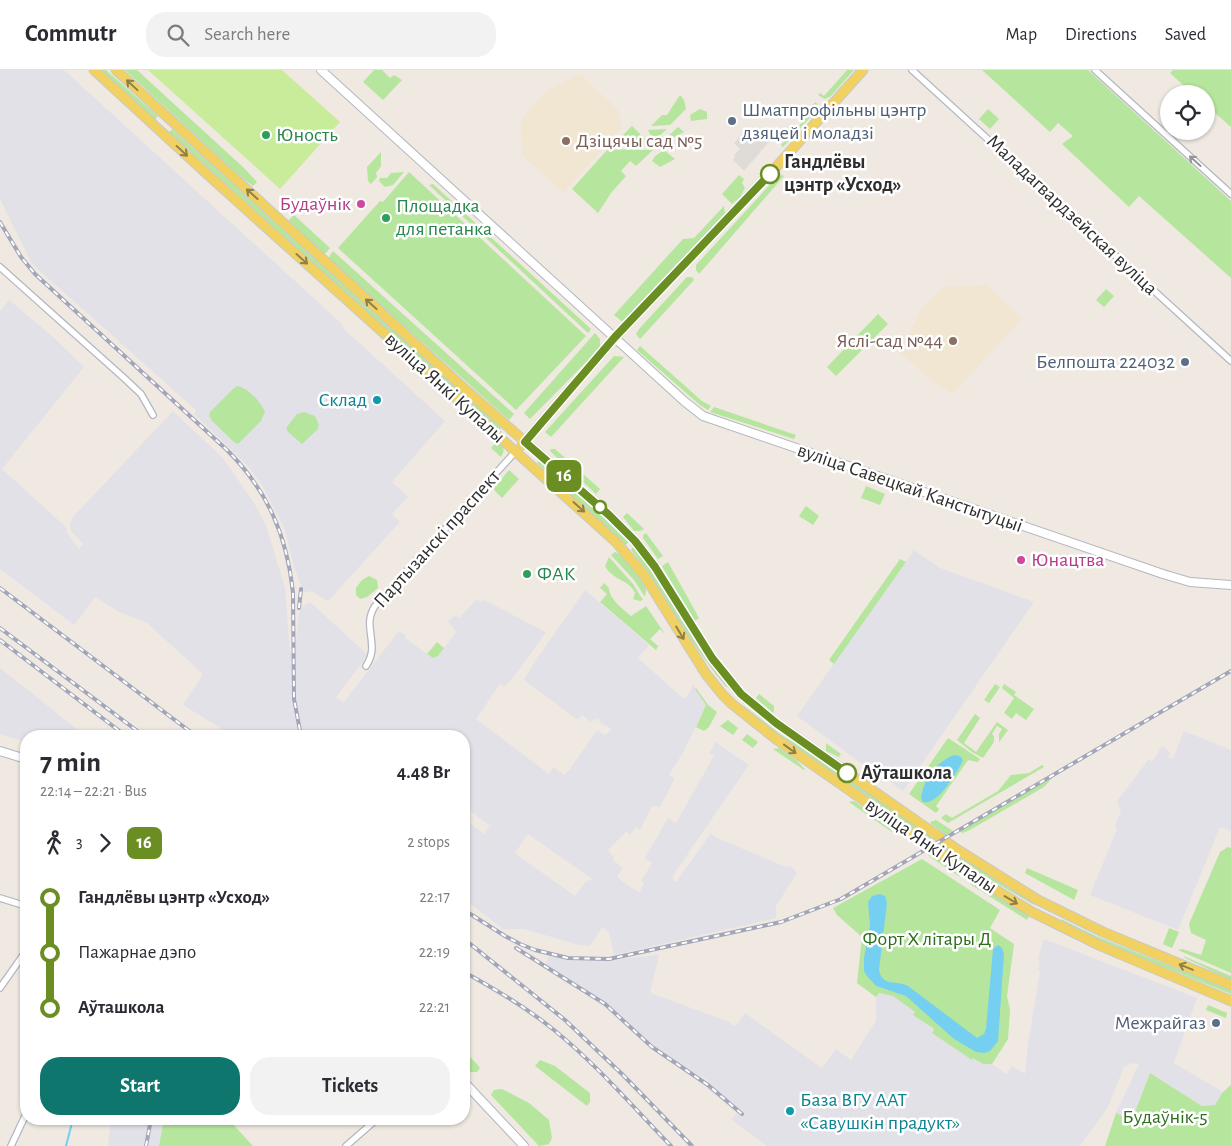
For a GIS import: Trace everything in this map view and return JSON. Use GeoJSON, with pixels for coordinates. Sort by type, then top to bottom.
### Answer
{"type":"FeatureCollection","features":[{"type":"Feature","properties":{"kind":"main road","name":"вуліца Янкі Купалы"},"geometry":{"type":"LineString","coordinates":[[94,70],[616,542],[635,562],[706,674],[732,704],[801,757],[968,873],[1043,919],[1101,946],[1231,1001]]}},
{"type":"Feature","properties":{"kind":"main road","name":"вуліца Янкі Купалы"},"geometry":{"type":"LineString","coordinates":[[116,70],[430,358],[609,515],[635,541],[655,567],[716,664],[741,694],[776,723],[936,836],[1003,880],[1050,907],[1103,932],[1231,985]]}},
{"type":"Feature","properties":{"kind":"main road","name":"вуліца Савецкай Канстытуцыі"},"geometry":{"type":"LineString","coordinates":[[320,70],[684,401],[704,416],[1154,572],[1190,582],[1231,585]]}},
{"type":"Feature","properties":{"kind":"main road","name":"Партызанскі праспект"},"geometry":{"type":"LineString","coordinates":[[516,451],[615,337],[778,165],[864,70]]}},
{"type":"Feature","properties":{"kind":"main road"},"geometry":{"type":"LineString","coordinates":[[159,130],[169,118]]}},
{"type":"Feature","properties":{"kind":"main road"},"geometry":{"type":"LineString","coordinates":[[732,704],[741,694]]}},
{"type":"Feature","properties":{"kind":"main road"},"geometry":{"type":"LineString","coordinates":[[0,751],[20,757]]}},
{"type":"Feature","properties":{"kind":"main road"},"geometry":{"type":"LineString","coordinates":[[1043,919],[1050,907]]}},
{"type":"Feature","properties":{"kind":"main road"},"geometry":{"type":"LineString","coordinates":[[470,1088],[524,1146]]}},
{"type":"Feature","properties":{"kind":"street","name":"Маладагвардзейская вуліца"},"geometry":{"type":"LineString","coordinates":[[912,70],[1231,361]]}},
{"type":"Feature","properties":{"kind":"street"},"geometry":{"type":"LineString","coordinates":[[1095,70],[1231,194]]}},
{"type":"Feature","properties":{"kind":"street"},"geometry":{"type":"LineString","coordinates":[[0,267],[141,394],[153,415]]}},
{"type":"Feature","properties":{"kind":"street","name":"Партызанскі праспект"},"geometry":{"type":"LineString","coordinates":[[366,666],[373,650],[369,622],[375,606],[516,451]]}},
{"type":"Feature","properties":{"kind":"street"},"geometry":{"type":"LineString","coordinates":[[0,898],[20,904]]}},
{"type":"Feature","properties":{"kind":"street"},"geometry":{"type":"LineString","coordinates":[[0,988],[20,960]]}},
{"type":"Feature","properties":{"kind":"street"},"geometry":{"type":"LineString","coordinates":[[11,1146],[21,1125]]}},
{"type":"Feature","properties":{"kind":"street"},"geometry":{"type":"LineString","coordinates":[[346,1146],[370,1125]]}},
{"type":"Feature","properties":{"kind":"shaded area"},"geometry":{"type":"Polygon","coordinates":[[[0,70],[64,70],[342,324],[344,329],[445,421],[392,482],[408,497],[392,514],[400,522],[328,601],[311,591],[304,593],[294,567],[285,530],[262,485],[247,465],[194,414],[196,410],[32,264],[0,199],[0,70]]]}},
{"type":"Feature","properties":{"kind":"shaded area","name":"Дзіцячы сад №5"},"geometry":{"type":"Polygon","coordinates":[[[580,74],[618,110],[622,127],[564,193],[522,155],[521,120],[546,91],[580,74]]]}},
{"type":"Feature","properties":{"kind":"shaded area"},"geometry":{"type":"Polygon","coordinates":[[[748,127],[757,134],[763,127],[774,136],[744,171],[733,160],[734,155],[740,149],[734,143],[748,127]]]}},
{"type":"Feature","properties":{"kind":"shaded area","name":"Яслі-сад №44"},"geometry":{"type":"Polygon","coordinates":[[[986,285],[1022,318],[953,394],[929,379],[900,352],[920,311],[942,287],[986,285]]]}},
{"type":"Feature","properties":{"kind":"shaded area"},"geometry":{"type":"Polygon","coordinates":[[[9,300],[51,335],[84,367],[2,469],[66,527],[67,533],[79,549],[83,544],[71,531],[72,518],[173,411],[223,458],[254,503],[266,525],[285,588],[290,652],[295,652],[299,613],[303,606],[310,602],[368,655],[336,697],[343,703],[399,631],[406,636],[405,638],[433,658],[438,656],[456,632],[448,621],[455,615],[459,618],[477,599],[481,603],[484,600],[546,632],[516,674],[504,687],[500,684],[476,719],[549,774],[553,767],[564,775],[597,730],[605,735],[612,729],[601,723],[598,718],[591,722],[582,715],[578,720],[524,680],[585,590],[649,645],[638,658],[684,699],[693,685],[706,705],[684,751],[669,775],[675,778],[660,807],[652,806],[640,830],[636,827],[630,835],[626,832],[608,850],[614,858],[613,860],[623,868],[617,877],[640,892],[644,883],[641,881],[652,863],[645,858],[668,818],[676,823],[714,756],[709,753],[714,746],[714,741],[749,765],[673,876],[674,881],[676,882],[711,833],[717,838],[786,867],[791,866],[797,873],[776,906],[776,918],[614,955],[609,932],[602,927],[590,946],[579,945],[524,929],[503,929],[470,904],[470,823],[484,834],[490,826],[470,811],[470,730],[224,730],[183,705],[203,674],[147,623],[119,612],[95,597],[74,625],[0,569],[0,311],[9,300]],[[528,834],[515,853],[575,896],[586,881],[591,880],[528,834]]]}},
{"type":"Feature","properties":{"kind":"shaded area"},"geometry":{"type":"Polygon","coordinates":[[[914,550],[940,568],[1034,602],[903,791],[874,770],[873,772],[797,716],[914,550]]]}},
{"type":"Feature","properties":{"kind":"shaded area"},"geometry":{"type":"Polygon","coordinates":[[[0,668],[78,730],[20,730],[20,740],[0,734],[0,668]]]}},
{"type":"Feature","properties":{"kind":"shaded area"},"geometry":{"type":"Polygon","coordinates":[[[1184,731],[1231,750],[1231,831],[1220,827],[1178,930],[1090,895],[1117,829],[1115,825],[1121,811],[1117,801],[1149,759],[1152,762],[1162,746],[1170,752],[1168,757],[1173,759],[1184,731]]]}},
{"type":"Feature","properties":{"kind":"shaded area"},"geometry":{"type":"Polygon","coordinates":[[[1044,939],[1197,998],[1174,1063],[1223,1092],[1215,1106],[1203,1106],[1150,1073],[1132,1120],[1116,1113],[1139,1064],[1132,1063],[1124,1067],[1108,1107],[1080,1146],[767,1146],[732,1120],[737,1112],[706,1088],[709,1081],[668,1057],[606,1004],[545,965],[549,955],[568,959],[609,960],[659,955],[650,993],[727,1021],[735,1026],[745,1013],[822,1068],[836,1049],[851,1060],[876,1021],[876,997],[879,993],[893,996],[915,1012],[914,1015],[934,1030],[932,1033],[972,1059],[983,1064],[992,1064],[1006,1074],[1012,1066],[1025,1074],[1040,971],[1038,970],[1040,961],[1038,960],[1044,939]]]}},
{"type":"Feature","properties":{"kind":"shaded area"},"geometry":{"type":"Polygon","coordinates":[[[110,1125],[163,1125],[159,1146],[108,1146],[110,1125]]]}},
{"type":"Feature","properties":{"kind":"green space"},"geometry":{"type":"Polygon","coordinates":[[[101,70],[106,70],[158,116],[155,120],[101,70]]]}},
{"type":"Feature","properties":{"kind":"green space"},"geometry":{"type":"Polygon","coordinates":[[[125,70],[137,70],[257,182],[253,186],[242,178],[125,70]]]}},
{"type":"Feature","properties":{"kind":"green space"},"geometry":{"type":"Polygon","coordinates":[[[148,70],[282,70],[340,122],[280,189],[148,70]]]}},
{"type":"Feature","properties":{"kind":"green space"},"geometry":{"type":"Polygon","coordinates":[[[374,70],[382,70],[390,78],[394,75],[402,80],[383,100],[363,82],[374,70]]]}},
{"type":"Feature","properties":{"kind":"green space"},"geometry":{"type":"Polygon","coordinates":[[[847,70],[854,70],[831,96],[825,99],[818,95],[820,93],[824,96],[847,70]]]}},
{"type":"Feature","properties":{"kind":"green space"},"geometry":{"type":"Polygon","coordinates":[[[982,70],[1088,70],[1160,136],[1160,140],[1164,140],[1231,201],[1231,278],[1139,196],[1129,207],[1062,144],[1073,136],[1058,123],[1050,132],[982,70]]]}},
{"type":"Feature","properties":{"kind":"green space"},"geometry":{"type":"Polygon","coordinates":[[[1173,70],[1231,70],[1231,127],[1215,113],[1215,85],[1183,85],[1170,73],[1173,70]]]}},
{"type":"Feature","properties":{"kind":"green space"},"geometry":{"type":"Polygon","coordinates":[[[680,95],[684,100],[686,109],[670,125],[651,126],[662,115],[667,115],[680,95]]]}},
{"type":"Feature","properties":{"kind":"green space"},"geometry":{"type":"Polygon","coordinates":[[[816,102],[818,107],[816,111],[783,147],[781,145],[811,113],[807,109],[816,102]]]}},
{"type":"Feature","properties":{"kind":"green space"},"geometry":{"type":"Polygon","coordinates":[[[700,109],[707,112],[707,119],[691,121],[690,115],[700,109]]]}},
{"type":"Feature","properties":{"kind":"green space"},"geometry":{"type":"Polygon","coordinates":[[[988,109],[999,119],[990,129],[979,119],[988,109]]]}},
{"type":"Feature","properties":{"kind":"green space"},"geometry":{"type":"Polygon","coordinates":[[[632,126],[651,145],[613,145],[632,126]]]}},
{"type":"Feature","properties":{"kind":"green space"},"geometry":{"type":"Polygon","coordinates":[[[678,127],[684,132],[663,141],[678,127]]]}},
{"type":"Feature","properties":{"kind":"green space"},"geometry":{"type":"Polygon","coordinates":[[[172,129],[501,428],[498,432],[169,132],[172,129]]]}},
{"type":"Feature","properties":{"kind":"green space"},"geometry":{"type":"Polygon","coordinates":[[[667,129],[658,137],[651,136],[648,130],[667,129]]]}},
{"type":"Feature","properties":{"kind":"green space"},"geometry":{"type":"Polygon","coordinates":[[[608,149],[653,150],[636,166],[630,161],[621,171],[626,176],[611,193],[598,213],[572,189],[608,149]]]}},
{"type":"Feature","properties":{"kind":"green space"},"geometry":{"type":"Polygon","coordinates":[[[664,150],[675,159],[660,167],[652,161],[655,156],[664,150]]]}},
{"type":"Feature","properties":{"kind":"green space"},"geometry":{"type":"Polygon","coordinates":[[[381,152],[381,166],[376,173],[377,177],[371,184],[368,181],[367,167],[381,152]]]}},
{"type":"Feature","properties":{"kind":"green space"},"geometry":{"type":"Polygon","coordinates":[[[404,172],[393,185],[385,187],[379,181],[380,178],[387,178],[391,173],[404,172]]]}},
{"type":"Feature","properties":{"kind":"green space"},"geometry":{"type":"Polygon","coordinates":[[[409,172],[586,336],[516,410],[338,248],[409,172]]]}},
{"type":"Feature","properties":{"kind":"green space"},"geometry":{"type":"Polygon","coordinates":[[[739,175],[744,179],[742,183],[745,188],[740,197],[732,204],[722,194],[739,175]]]}},
{"type":"Feature","properties":{"kind":"green space"},"geometry":{"type":"Polygon","coordinates":[[[778,176],[784,176],[699,274],[696,270],[696,265],[778,176]]]}},
{"type":"Feature","properties":{"kind":"green space"},"geometry":{"type":"Polygon","coordinates":[[[433,184],[591,329],[588,333],[429,185],[433,184]]]}},
{"type":"Feature","properties":{"kind":"green space"},"geometry":{"type":"Polygon","coordinates":[[[724,206],[725,213],[624,323],[614,315],[683,239],[694,238],[724,206]]]}},
{"type":"Feature","properties":{"kind":"green space"},"geometry":{"type":"Polygon","coordinates":[[[294,215],[330,248],[326,253],[323,253],[288,221],[294,215]]]}},
{"type":"Feature","properties":{"kind":"green space"},"geometry":{"type":"Polygon","coordinates":[[[333,251],[514,414],[509,420],[329,259],[333,251]]]}},
{"type":"Feature","properties":{"kind":"green space"},"geometry":{"type":"Polygon","coordinates":[[[687,277],[692,277],[694,280],[640,339],[636,334],[639,329],[687,277]]]}},
{"type":"Feature","properties":{"kind":"green space"},"geometry":{"type":"Polygon","coordinates":[[[1106,289],[1114,296],[1104,307],[1096,300],[1106,289]]]}},
{"type":"Feature","properties":{"kind":"green space"},"geometry":{"type":"Polygon","coordinates":[[[878,314],[888,324],[836,376],[827,367],[878,314]]]}},
{"type":"Feature","properties":{"kind":"green space"},"geometry":{"type":"Polygon","coordinates":[[[595,333],[600,339],[600,348],[530,419],[524,413],[595,333]]]}},
{"type":"Feature","properties":{"kind":"green space"},"geometry":{"type":"Polygon","coordinates":[[[640,346],[702,401],[711,406],[708,410],[637,350],[640,346]]]}},
{"type":"Feature","properties":{"kind":"green space"},"geometry":{"type":"Polygon","coordinates":[[[614,356],[624,357],[551,437],[545,432],[614,356]]]}},
{"type":"Feature","properties":{"kind":"green space"},"geometry":{"type":"Polygon","coordinates":[[[237,386],[245,389],[253,396],[265,412],[261,421],[238,444],[212,421],[209,416],[210,412],[237,386]]]}},
{"type":"Feature","properties":{"kind":"green space"},"geometry":{"type":"Polygon","coordinates":[[[714,407],[796,435],[794,439],[710,412],[714,407]]]}},
{"type":"Feature","properties":{"kind":"green space"},"geometry":{"type":"Polygon","coordinates":[[[304,412],[315,416],[319,425],[317,430],[302,444],[286,428],[297,414],[304,412]]]}},
{"type":"Feature","properties":{"kind":"green space"},"geometry":{"type":"Polygon","coordinates":[[[498,440],[503,448],[501,457],[491,448],[498,440]]]}},
{"type":"Feature","properties":{"kind":"green space"},"geometry":{"type":"Polygon","coordinates":[[[555,449],[600,489],[596,494],[550,451],[555,449]]]}},
{"type":"Feature","properties":{"kind":"green space"},"geometry":{"type":"Polygon","coordinates":[[[539,461],[629,542],[625,545],[537,463],[539,461]]]}},
{"type":"Feature","properties":{"kind":"green space"},"geometry":{"type":"Polygon","coordinates":[[[509,470],[519,479],[502,498],[494,488],[509,470]]]}},
{"type":"Feature","properties":{"kind":"green space"},"geometry":{"type":"Polygon","coordinates":[[[866,486],[885,494],[880,505],[861,498],[866,486]]]}},
{"type":"Feature","properties":{"kind":"green space"},"geometry":{"type":"Polygon","coordinates":[[[806,506],[819,516],[813,525],[799,516],[806,506]]]}},
{"type":"Feature","properties":{"kind":"green space"},"geometry":{"type":"Polygon","coordinates":[[[627,513],[644,529],[634,531],[623,517],[627,513]]]}},
{"type":"Feature","properties":{"kind":"green space"},"geometry":{"type":"Polygon","coordinates":[[[646,533],[663,556],[658,559],[643,538],[643,535],[646,533]]]}},
{"type":"Feature","properties":{"kind":"green space"},"geometry":{"type":"Polygon","coordinates":[[[633,547],[658,581],[702,653],[726,687],[694,644],[655,583],[631,550],[633,547]]]}},
{"type":"Feature","properties":{"kind":"green space"},"geometry":{"type":"Polygon","coordinates":[[[615,552],[624,557],[635,571],[646,590],[645,597],[634,580],[611,555],[615,552]]]}},
{"type":"Feature","properties":{"kind":"green space"},"geometry":{"type":"Polygon","coordinates":[[[609,557],[633,584],[643,600],[633,599],[635,593],[632,588],[608,571],[605,566],[609,557]]]}},
{"type":"Feature","properties":{"kind":"green space"},"geometry":{"type":"Polygon","coordinates":[[[900,559],[906,562],[834,664],[829,660],[900,559]]]}},
{"type":"Feature","properties":{"kind":"green space"},"geometry":{"type":"Polygon","coordinates":[[[668,562],[699,618],[695,621],[662,566],[668,562]]]}},
{"type":"Feature","properties":{"kind":"green space"},"geometry":{"type":"Polygon","coordinates":[[[369,576],[377,580],[378,588],[367,597],[360,599],[356,595],[356,588],[362,580],[369,576]]]}},
{"type":"Feature","properties":{"kind":"green space"},"geometry":{"type":"Polygon","coordinates":[[[604,583],[609,588],[614,600],[631,616],[646,606],[665,634],[660,629],[650,639],[658,646],[656,650],[600,602],[607,594],[600,588],[604,583]]]}},
{"type":"Feature","properties":{"kind":"green space"},"geometry":{"type":"Polygon","coordinates":[[[437,642],[444,648],[438,656],[433,658],[427,654],[437,642]]]}},
{"type":"Feature","properties":{"kind":"green space"},"geometry":{"type":"Polygon","coordinates":[[[995,684],[1000,687],[989,703],[984,700],[995,684]]]}},
{"type":"Feature","properties":{"kind":"green space"},"geometry":{"type":"Polygon","coordinates":[[[1004,684],[1016,692],[1014,695],[1034,709],[1026,720],[1016,713],[1012,719],[1004,713],[1014,698],[1002,688],[1004,684]]]}},
{"type":"Feature","properties":{"kind":"green space"},"geometry":{"type":"Polygon","coordinates":[[[696,688],[708,705],[717,712],[709,727],[704,731],[696,727],[706,705],[696,688]]]}},
{"type":"Feature","properties":{"kind":"green space"},"geometry":{"type":"Polygon","coordinates":[[[759,694],[774,706],[773,713],[756,698],[759,694]]]}},
{"type":"Feature","properties":{"kind":"green space"},"geometry":{"type":"Polygon","coordinates":[[[744,706],[780,734],[932,837],[930,840],[779,735],[744,706]]]}},
{"type":"Feature","properties":{"kind":"green space"},"geometry":{"type":"Polygon","coordinates":[[[975,714],[980,718],[964,743],[976,752],[997,722],[1008,730],[999,742],[999,734],[1002,729],[997,726],[992,734],[994,742],[983,758],[957,740],[975,714]]]}},
{"type":"Feature","properties":{"kind":"green space"},"geometry":{"type":"Polygon","coordinates":[[[728,720],[738,728],[733,735],[720,726],[728,720]]]}},
{"type":"Feature","properties":{"kind":"green space"},"geometry":{"type":"Polygon","coordinates":[[[747,734],[758,742],[753,748],[742,740],[747,734]]]}},
{"type":"Feature","properties":{"kind":"green space"},"geometry":{"type":"Polygon","coordinates":[[[948,738],[980,759],[978,762],[968,760],[936,806],[939,809],[936,813],[909,794],[948,738]]]}},
{"type":"Feature","properties":{"kind":"green space"},"geometry":{"type":"Polygon","coordinates":[[[826,743],[841,754],[839,757],[826,751],[826,743]]]}},
{"type":"Feature","properties":{"kind":"green space"},"geometry":{"type":"Polygon","coordinates":[[[779,748],[796,760],[805,769],[773,749],[779,748]]]}},
{"type":"Feature","properties":{"kind":"green space"},"geometry":{"type":"Polygon","coordinates":[[[1042,765],[1044,767],[948,823],[941,818],[946,814],[952,818],[998,791],[1011,775],[1029,773],[1042,765]]]}},
{"type":"Feature","properties":{"kind":"green space"},"geometry":{"type":"Polygon","coordinates":[[[1053,777],[1044,787],[968,831],[962,833],[960,831],[1053,777]]]}},
{"type":"Feature","properties":{"kind":"green space"},"geometry":{"type":"Polygon","coordinates":[[[854,801],[889,825],[892,832],[849,802],[854,801]]]}},
{"type":"Feature","properties":{"kind":"green space"},"geometry":{"type":"Polygon","coordinates":[[[936,820],[953,831],[946,835],[931,824],[930,822],[936,820]]]}},
{"type":"Feature","properties":{"kind":"green space"},"geometry":{"type":"Polygon","coordinates":[[[940,844],[1035,903],[1034,905],[936,846],[940,844]]]}},
{"type":"Feature","properties":{"kind":"green space"},"geometry":{"type":"Polygon","coordinates":[[[1228,847],[1231,848],[1231,973],[1178,950],[1182,949],[1201,955],[1206,940],[1191,933],[1189,924],[1220,852],[1228,847]]]}},
{"type":"Feature","properties":{"kind":"green space"},"geometry":{"type":"Polygon","coordinates":[[[926,851],[957,871],[960,877],[929,856],[926,851]]]}},
{"type":"Feature","properties":{"kind":"green space","name":"Форт X літары Д"},"geometry":{"type":"Polygon","coordinates":[[[922,859],[1000,910],[990,928],[1014,944],[1007,996],[1010,1010],[1008,1039],[992,1064],[983,1064],[973,1058],[972,1060],[932,1033],[934,1029],[913,1015],[915,1012],[893,996],[879,993],[876,997],[857,983],[862,937],[837,915],[833,908],[922,859]]]}},
{"type":"Feature","properties":{"kind":"green space"},"geometry":{"type":"Polygon","coordinates":[[[1027,868],[1078,890],[1074,900],[1025,873],[1027,868]]]}},
{"type":"Feature","properties":{"kind":"green space"},"geometry":{"type":"Polygon","coordinates":[[[972,881],[1029,916],[1027,920],[970,884],[972,881]]]}},
{"type":"Feature","properties":{"kind":"green space"},"geometry":{"type":"Polygon","coordinates":[[[1061,919],[1096,936],[1231,990],[1231,994],[1130,953],[1060,922],[1061,919]]]}},
{"type":"Feature","properties":{"kind":"green space"},"geometry":{"type":"Polygon","coordinates":[[[1169,928],[1179,932],[1172,948],[1163,944],[1169,928]]]}},
{"type":"Feature","properties":{"kind":"green space"},"geometry":{"type":"Polygon","coordinates":[[[1183,956],[1231,976],[1231,980],[1185,958],[1183,956]]]}},
{"type":"Feature","properties":{"kind":"green space"},"geometry":{"type":"Polygon","coordinates":[[[1208,1005],[1227,1013],[1226,1018],[1206,1010],[1208,1005]]]}},
{"type":"Feature","properties":{"kind":"green space"},"geometry":{"type":"Polygon","coordinates":[[[470,1057],[480,1068],[477,1072],[470,1072],[470,1057]]]}},
{"type":"Feature","properties":{"kind":"green space"},"geometry":{"type":"Polygon","coordinates":[[[540,1060],[555,1066],[590,1093],[590,1102],[587,1106],[535,1066],[540,1060]]]}},
{"type":"Feature","properties":{"kind":"green space","name":"Будаўнік-5"},"geometry":{"type":"Polygon","coordinates":[[[1150,1073],[1202,1106],[1215,1105],[1223,1092],[1231,1085],[1231,1146],[1105,1146],[1116,1113],[1132,1120],[1150,1073]]]}},
{"type":"Feature","properties":{"kind":"green space"},"geometry":{"type":"Polygon","coordinates":[[[502,1089],[529,1103],[549,1120],[552,1138],[549,1144],[539,1146],[491,1095],[494,1090],[502,1089]]]}},
{"type":"Feature","properties":{"kind":"green space"},"geometry":{"type":"Polygon","coordinates":[[[163,1125],[234,1125],[253,1146],[159,1146],[163,1125]]]}},
{"type":"Feature","properties":{"kind":"water"},"geometry":{"type":"Polygon","coordinates":[[[954,755],[960,756],[963,760],[957,772],[947,787],[935,799],[923,802],[921,798],[922,791],[928,778],[937,766],[954,755]]]}},
{"type":"Feature","properties":{"kind":"water"},"geometry":{"type":"Polygon","coordinates":[[[880,894],[885,896],[887,903],[879,970],[883,979],[908,986],[977,1038],[984,1034],[986,1029],[993,949],[998,945],[1002,948],[1004,954],[998,1041],[990,1051],[985,1053],[976,1052],[954,1039],[906,996],[876,986],[867,976],[864,971],[864,958],[870,926],[868,902],[872,896],[880,894]]]}},
{"type":"Feature","properties":{"kind":"waterway"},"geometry":{"type":"LineString","coordinates":[[66,1146],[71,1125]]}},
{"type":"Feature","properties":{"kind":"railway"},"geometry":{"type":"LineString","coordinates":[[0,222],[21,257],[35,274],[227,450],[254,482],[264,498],[280,534],[290,572],[293,593],[294,699],[300,730]]}},
{"type":"Feature","properties":{"kind":"railway"},"geometry":{"type":"LineString","coordinates":[[0,588],[188,730]]}},
{"type":"Feature","properties":{"kind":"railway"},"geometry":{"type":"LineString","coordinates":[[299,608],[301,589]]}},
{"type":"Feature","properties":{"kind":"railway"},"geometry":{"type":"LineString","coordinates":[[0,628],[136,730]]}},
{"type":"Feature","properties":{"kind":"railway"},"geometry":{"type":"LineString","coordinates":[[0,640],[118,730]]}},
{"type":"Feature","properties":{"kind":"railway"},"geometry":{"type":"LineString","coordinates":[[470,914],[520,944],[535,950],[568,958],[609,959],[781,922],[841,899],[1231,671]]}},
{"type":"Feature","properties":{"kind":"railway"},"geometry":{"type":"LineString","coordinates":[[470,944],[565,1020],[623,1075],[692,1146]]}},
{"type":"Feature","properties":{"kind":"railway"},"geometry":{"type":"LineString","coordinates":[[516,948],[605,1004],[652,1047],[708,1085],[742,1114]]}},
{"type":"Feature","properties":{"kind":"railway"},"geometry":{"type":"LineString","coordinates":[[470,975],[533,1014],[570,1043],[671,1146]]}},
{"type":"Feature","properties":{"kind":"railway"},"geometry":{"type":"LineString","coordinates":[[146,1146],[150,1125]]}},
{"type":"Feature","properties":{"kind":"bus line","name":"16"},"geometry":{"type":"LineString","coordinates":[[770,174],[615,337],[525,442],[609,515],[635,541],[655,567],[720,670],[741,694],[776,723],[847,773]]}},
{"type":"Feature","properties":{"kind":"place","name":"Шматпрофільны цэнтр дзяцей і моладзі"},"geometry":{"type":"Point","coordinates":[732,121]}},
{"type":"Feature","properties":{"kind":"place","name":"Юность"},"geometry":{"type":"Point","coordinates":[266,135]}},
{"type":"Feature","properties":{"kind":"place","name":"Дзіцячы сад №5"},"geometry":{"type":"Point","coordinates":[566,141]}},
{"type":"Feature","properties":{"kind":"place","name":"Гандлёвы цэнтр «Усход»"},"geometry":{"type":"Point","coordinates":[770,174]}},
{"type":"Feature","properties":{"kind":"place","name":"Будаўнік"},"geometry":{"type":"Point","coordinates":[361,204]}},
{"type":"Feature","properties":{"kind":"place","name":"Площадка для петанка"},"geometry":{"type":"Point","coordinates":[386,218]}},
{"type":"Feature","properties":{"kind":"place","name":"Яслі-сад №44"},"geometry":{"type":"Point","coordinates":[953,341]}},
{"type":"Feature","properties":{"kind":"place","name":"Белпошта 224032"},"geometry":{"type":"Point","coordinates":[1185,362]}},
{"type":"Feature","properties":{"kind":"place","name":"Склад"},"geometry":{"type":"Point","coordinates":[377,400]}},
{"type":"Feature","properties":{"kind":"place","name":"Юнацтва"},"geometry":{"type":"Point","coordinates":[1021,560]}},
{"type":"Feature","properties":{"kind":"place","name":"ФАК"},"geometry":{"type":"Point","coordinates":[527,574]}},
{"type":"Feature","properties":{"kind":"place","name":"Аўташкола"},"geometry":{"type":"Point","coordinates":[847,773]}},
{"type":"Feature","properties":{"kind":"place","name":"Межрайгаз"},"geometry":{"type":"Point","coordinates":[1216,1023]}},
{"type":"Feature","properties":{"kind":"place","name":"База ВГУ ААТ «Савушкін прадукт»"},"geometry":{"type":"Point","coordinates":[790,1111]}}]}
